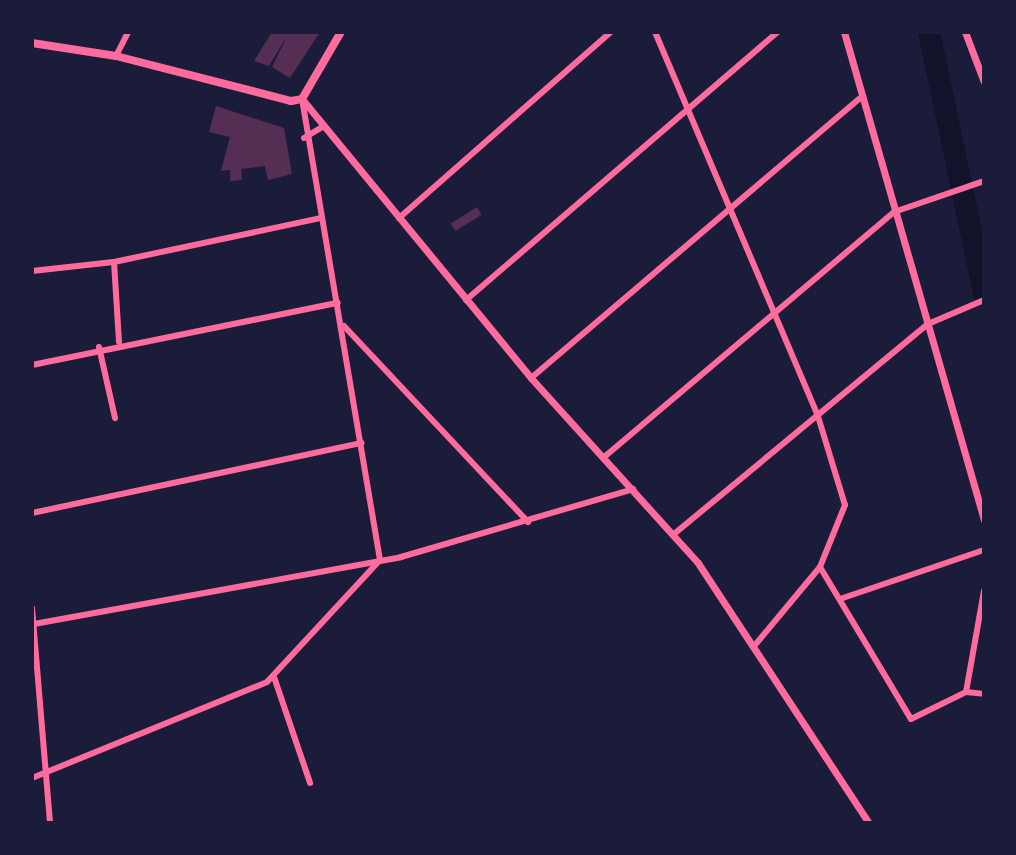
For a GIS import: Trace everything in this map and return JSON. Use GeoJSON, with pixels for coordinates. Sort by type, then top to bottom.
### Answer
{"type":"FeatureCollection","features":[{"type":"Feature","properties":{"kind":"main road"},"geometry":{"type":"LineString","coordinates":[[32,43],[116,56],[302,99],[341,32]]}},
{"type":"Feature","properties":{"kind":"street"},"geometry":{"type":"LineString","coordinates":[[116,56],[128,32]]}},
{"type":"Feature","properties":{"kind":"street"},"geometry":{"type":"LineString","coordinates":[[399,218],[611,32]]}},
{"type":"Feature","properties":{"kind":"street"},"geometry":{"type":"LineString","coordinates":[[655,32],[817,413],[845,505],[820,567],[755,645]]}},
{"type":"Feature","properties":{"kind":"street"},"geometry":{"type":"LineString","coordinates":[[466,300],[778,32]]}},
{"type":"Feature","properties":{"kind":"street"},"geometry":{"type":"LineString","coordinates":[[838,32],[846,50]]}},
{"type":"Feature","properties":{"kind":"street"},"geometry":{"type":"LineString","coordinates":[[844,32],[859,99],[984,520]]}},
{"type":"Feature","properties":{"kind":"street"},"geometry":{"type":"LineString","coordinates":[[965,32],[984,82]]}},
{"type":"Feature","properties":{"kind":"street"},"geometry":{"type":"LineString","coordinates":[[302,99],[531,378],[674,534],[755,645],[869,823]]}},
{"type":"Feature","properties":{"kind":"street"},"geometry":{"type":"LineString","coordinates":[[302,99],[304,138],[342,324],[380,560]]}},
{"type":"Feature","properties":{"kind":"street"},"geometry":{"type":"LineString","coordinates":[[531,378],[859,99]]}},
{"type":"Feature","properties":{"kind":"street"},"geometry":{"type":"LineString","coordinates":[[304,138],[324,126]]}},
{"type":"Feature","properties":{"kind":"street"},"geometry":{"type":"LineString","coordinates":[[603,458],[894,212],[984,181]]}},
{"type":"Feature","properties":{"kind":"street"},"geometry":{"type":"LineString","coordinates":[[32,271],[114,262],[321,218]]}},
{"type":"Feature","properties":{"kind":"street"},"geometry":{"type":"LineString","coordinates":[[114,262],[119,342]]}},
{"type":"Feature","properties":{"kind":"street"},"geometry":{"type":"LineString","coordinates":[[674,534],[928,324],[984,300]]}},
{"type":"Feature","properties":{"kind":"street"},"geometry":{"type":"LineString","coordinates":[[32,365],[119,342],[338,303]]}},
{"type":"Feature","properties":{"kind":"street"},"geometry":{"type":"LineString","coordinates":[[342,324],[528,522]]}},
{"type":"Feature","properties":{"kind":"street"},"geometry":{"type":"LineString","coordinates":[[99,347],[115,418]]}},
{"type":"Feature","properties":{"kind":"street"},"geometry":{"type":"LineString","coordinates":[[32,513],[362,443]]}},
{"type":"Feature","properties":{"kind":"street"},"geometry":{"type":"LineString","coordinates":[[34,624],[380,560],[528,522],[633,489]]}},
{"type":"Feature","properties":{"kind":"street"},"geometry":{"type":"LineString","coordinates":[[840,599],[984,550]]}},
{"type":"Feature","properties":{"kind":"street"},"geometry":{"type":"LineString","coordinates":[[32,778],[214,709],[274,677],[380,560]]}},
{"type":"Feature","properties":{"kind":"street"},"geometry":{"type":"LineString","coordinates":[[820,567],[914,721],[966,692],[984,694]]}},
{"type":"Feature","properties":{"kind":"street"},"geometry":{"type":"LineString","coordinates":[[966,692],[984,591]]}},
{"type":"Feature","properties":{"kind":"street"},"geometry":{"type":"LineString","coordinates":[[32,608],[43,774],[50,823]]}},
{"type":"Feature","properties":{"kind":"street"},"geometry":{"type":"LineString","coordinates":[[274,677],[310,783]]}},
{"type":"Feature","properties":{"kind":"building"},"geometry":{"type":"Polygon","coordinates":[[[272,32],[320,32],[290,78],[272,67],[287,36],[269,66],[254,61],[272,32]]]}},
{"type":"Feature","properties":{"kind":"building"},"geometry":{"type":"Polygon","coordinates":[[[216,106],[284,128],[292,174],[268,180],[265,166],[241,169],[242,180],[230,181],[230,170],[221,171],[230,137],[209,132],[216,106]]]}},
{"type":"Feature","properties":{"kind":"building"},"geometry":{"type":"Polygon","coordinates":[[[477,207],[482,215],[455,231],[451,223],[477,207]]]}},
{"type":"Feature","properties":{"kind":"waterway"},"geometry":{"type":"LineString","coordinates":[[929,32],[984,292]]}}]}
